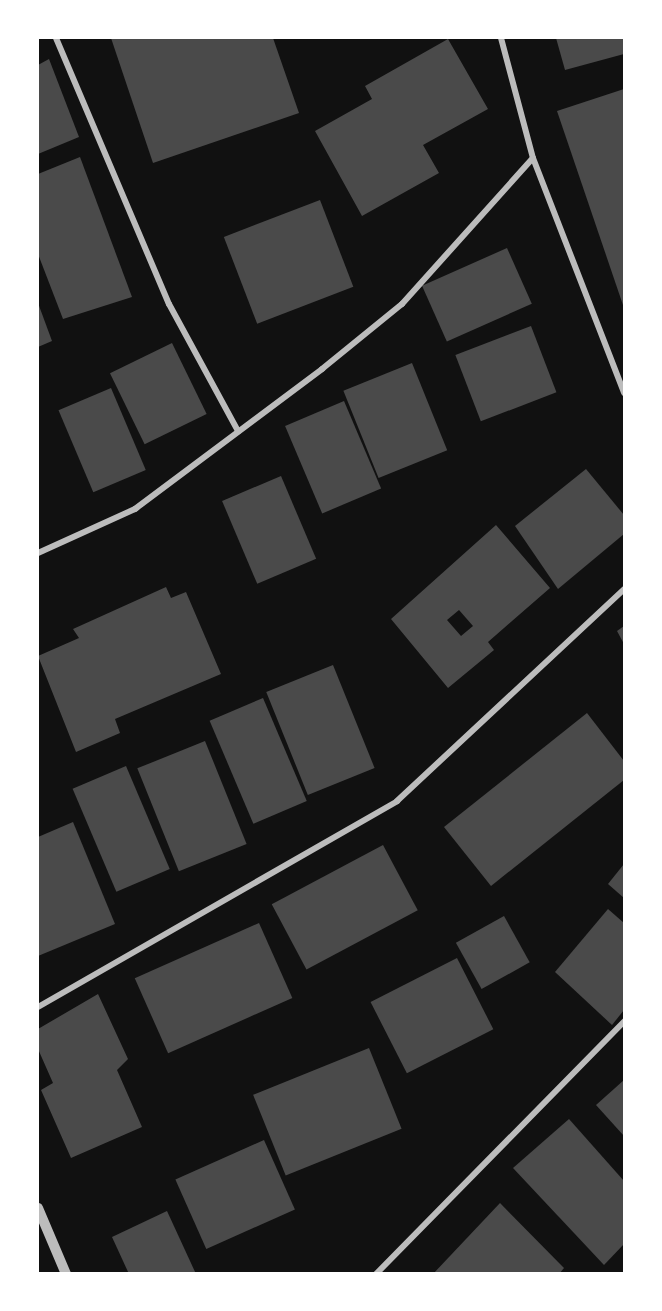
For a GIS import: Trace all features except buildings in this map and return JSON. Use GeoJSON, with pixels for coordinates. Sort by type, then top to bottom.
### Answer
{"type":"FeatureCollection","features":[{"type":"Feature","properties":{"kind":"street"},"geometry":{"type":"LineString","coordinates":[[56,38],[169,304],[237,431]]}},
{"type":"Feature","properties":{"kind":"street"},"geometry":{"type":"LineString","coordinates":[[501,38],[533,158],[624,393]]}},
{"type":"Feature","properties":{"kind":"street"},"geometry":{"type":"LineString","coordinates":[[38,553],[135,510],[402,304],[533,158]]}},
{"type":"Feature","properties":{"kind":"street"},"geometry":{"type":"LineString","coordinates":[[38,1007],[397,801],[624,589]]}},
{"type":"Feature","properties":{"kind":"street"},"geometry":{"type":"LineString","coordinates":[[376,1274],[624,1022]]}},
{"type":"Feature","properties":{"kind":"street"},"geometry":{"type":"LineString","coordinates":[[38,1208],[66,1274]]}}]}
